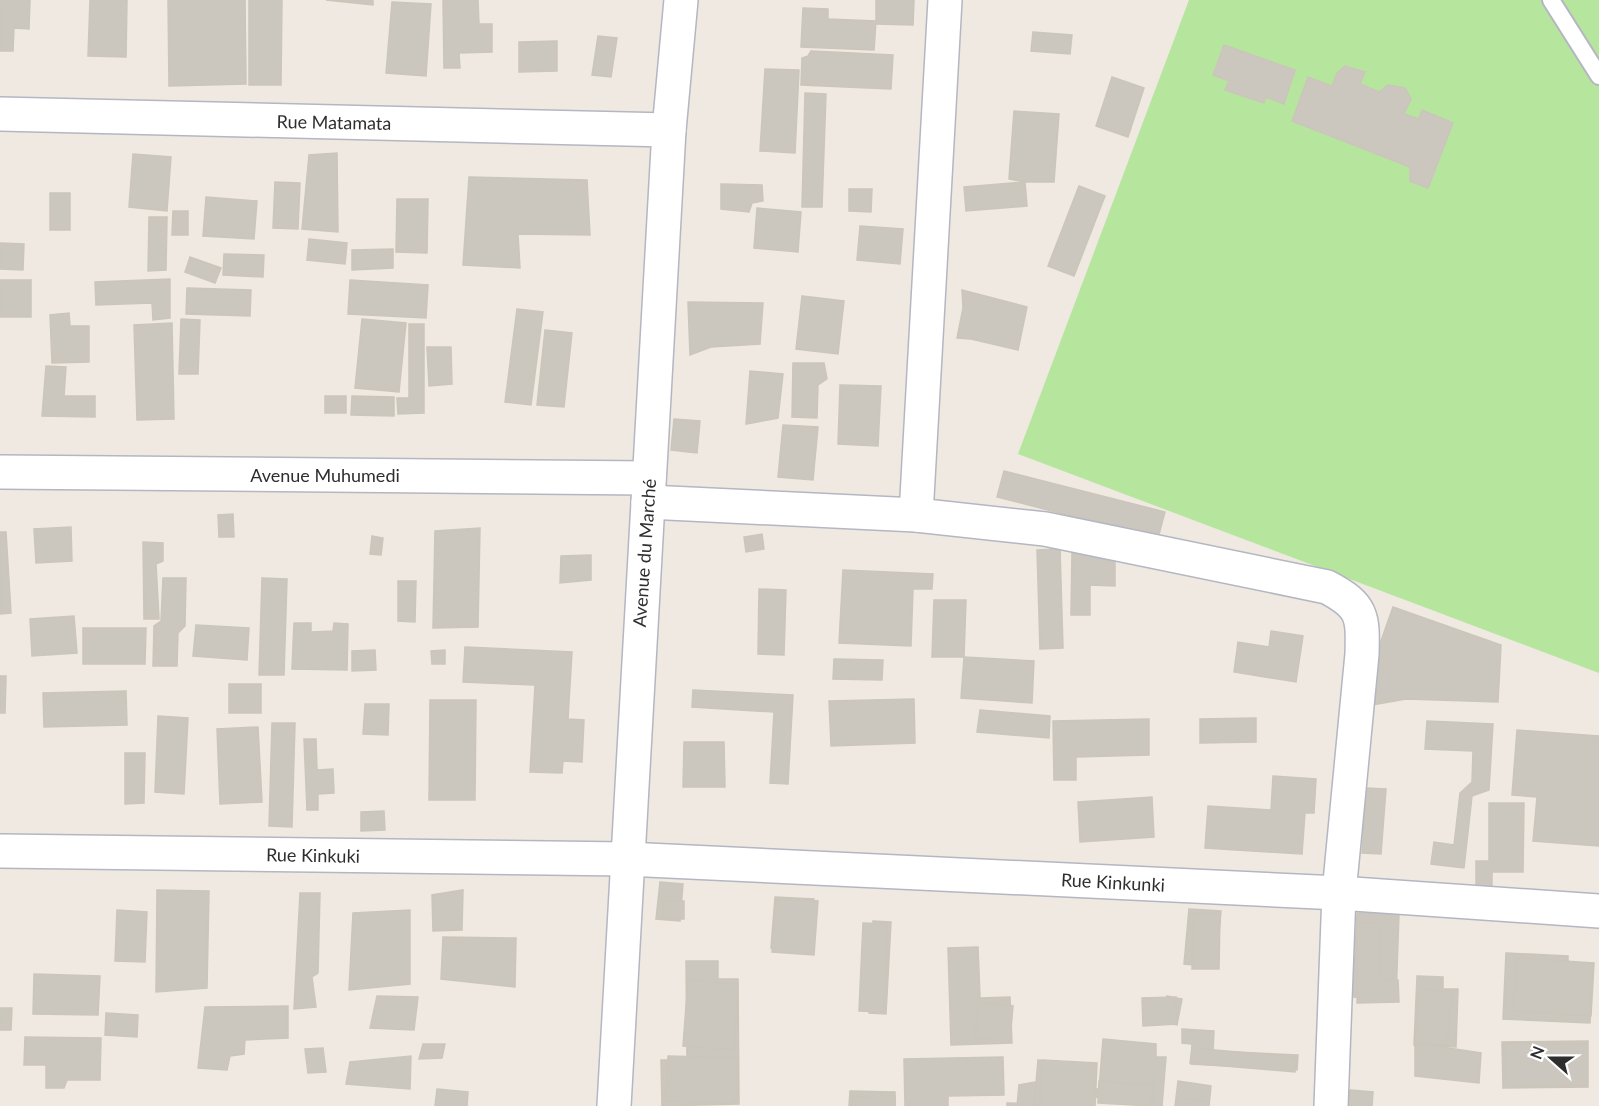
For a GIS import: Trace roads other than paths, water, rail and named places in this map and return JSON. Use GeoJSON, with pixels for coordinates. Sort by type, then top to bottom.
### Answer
{"type":"FeatureCollection","features":[{"type":"Feature","properties":{"kind":"street","name":"Avenue du Marché"},"geometry":{"type":"LineString","coordinates":[[614,1106],[669,130],[681,0]]}},
{"type":"Feature","properties":{"kind":"street"},"geometry":{"type":"LineString","coordinates":[[916,515],[945,0]]}},
{"type":"Feature","properties":{"kind":"street","name":"Rue Matamata"},"geometry":{"type":"LineString","coordinates":[[0,114],[669,130]]}},
{"type":"Feature","properties":{"kind":"street","name":"Avenue Muhumedi"},"geometry":{"type":"LineString","coordinates":[[0,472],[649,490],[1045,529],[1327,587],[1350,599],[1363,623],[1339,893],[1331,1106]]}},
{"type":"Feature","properties":{"kind":"street","name":"Rue Kinkuki"},"geometry":{"type":"LineString","coordinates":[[0,851],[627,859]]}},
{"type":"Feature","properties":{"kind":"street","name":"Rue Kinkunki"},"geometry":{"type":"LineString","coordinates":[[627,859],[1339,893],[1599,911]]}},
{"type":"Feature","properties":{"kind":"lane"},"geometry":{"type":"LineString","coordinates":[[1551,0],[1599,76]]}}]}
